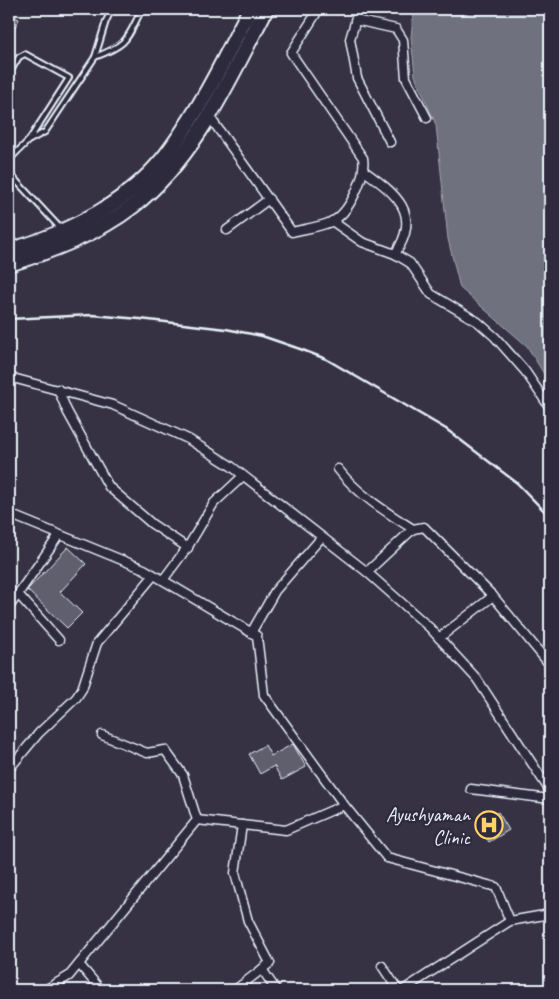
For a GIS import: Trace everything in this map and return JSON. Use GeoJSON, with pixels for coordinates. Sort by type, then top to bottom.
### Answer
{"type":"FeatureCollection","features":[{"type":"Feature","properties":{"kind":"highway"},"geometry":{"type":"LineString","coordinates":[[9,251],[91,217],[129,192],[172,149],[208,91],[250,9]]}},
{"type":"Feature","properties":{"kind":"highway"},"geometry":{"type":"LineString","coordinates":[[9,264],[60,246],[105,224],[132,207],[170,170],[209,116],[266,9]]}},
{"type":"Feature","properties":{"kind":"street"},"geometry":{"type":"LineString","coordinates":[[209,116],[292,232],[332,221],[356,196],[363,170],[363,158],[291,53],[319,9]]}},
{"type":"Feature","properties":{"kind":"street"},"geometry":{"type":"LineString","coordinates":[[359,9],[350,39],[357,78],[390,142]]}},
{"type":"Feature","properties":{"kind":"street"},"geometry":{"type":"LineString","coordinates":[[355,20],[396,28],[403,40],[406,78],[427,118]]}},
{"type":"Feature","properties":{"kind":"street"},"geometry":{"type":"LineString","coordinates":[[363,170],[396,195],[404,208],[407,225],[404,240],[395,254]]}},
{"type":"Feature","properties":{"kind":"street"},"geometry":{"type":"LineString","coordinates":[[227,230],[269,199]]}},
{"type":"Feature","properties":{"kind":"street"},"geometry":{"type":"LineString","coordinates":[[332,221],[362,242],[395,254],[410,263],[431,294],[478,322],[496,337],[525,371],[550,408]]}},
{"type":"Feature","properties":{"kind":"street"},"geometry":{"type":"LineString","coordinates":[[9,377],[113,405],[188,439],[243,476],[321,538],[368,572],[439,638],[476,679],[550,791]]}},
{"type":"Feature","properties":{"kind":"street"},"geometry":{"type":"LineString","coordinates":[[58,389],[66,411],[109,487],[152,524],[188,548]]}},
{"type":"Feature","properties":{"kind":"street"},"geometry":{"type":"LineString","coordinates":[[338,469],[348,482],[388,514],[413,529]]}},
{"type":"Feature","properties":{"kind":"street"},"geometry":{"type":"LineString","coordinates":[[163,580],[188,548],[214,503],[243,476]]}},
{"type":"Feature","properties":{"kind":"street"},"geometry":{"type":"LineString","coordinates":[[9,514],[154,574],[256,636],[264,695],[344,805],[387,858],[496,887],[510,921]]}},
{"type":"Feature","properties":{"kind":"street"},"geometry":{"type":"LineString","coordinates":[[368,572],[413,529],[424,527],[493,596],[550,665]]}},
{"type":"Feature","properties":{"kind":"street"},"geometry":{"type":"LineString","coordinates":[[9,607],[59,535]]}},
{"type":"Feature","properties":{"kind":"street"},"geometry":{"type":"LineString","coordinates":[[251,632],[275,591],[321,538]]}},
{"type":"Feature","properties":{"kind":"street"},"geometry":{"type":"LineString","coordinates":[[9,769],[39,733],[76,698],[82,689],[97,643],[154,574]]}},
{"type":"Feature","properties":{"kind":"street"},"geometry":{"type":"LineString","coordinates":[[18,594],[59,640]]}},
{"type":"Feature","properties":{"kind":"street"},"geometry":{"type":"LineString","coordinates":[[439,638],[493,596]]}},
{"type":"Feature","properties":{"kind":"street"},"geometry":{"type":"LineString","coordinates":[[102,735],[147,753],[165,750],[183,775],[198,820]]}},
{"type":"Feature","properties":{"kind":"street"},"geometry":{"type":"LineString","coordinates":[[471,789],[550,799]]}},
{"type":"Feature","properties":{"kind":"street"},"geometry":{"type":"LineString","coordinates":[[198,820],[286,830],[344,805]]}},
{"type":"Feature","properties":{"kind":"street"},"geometry":{"type":"LineString","coordinates":[[46,990],[69,976],[198,820]]}},
{"type":"Feature","properties":{"kind":"street"},"geometry":{"type":"LineString","coordinates":[[234,990],[270,962],[248,921],[235,872],[242,825]]}},
{"type":"Feature","properties":{"kind":"street"},"geometry":{"type":"LineString","coordinates":[[403,990],[510,921],[550,914]]}},
{"type":"Feature","properties":{"kind":"street"},"geometry":{"type":"LineString","coordinates":[[79,964],[101,990]]}},
{"type":"Feature","properties":{"kind":"street"},"geometry":{"type":"LineString","coordinates":[[382,966],[398,990]]}},
{"type":"Feature","properties":{"kind":"street"},"geometry":{"type":"LineString","coordinates":[[262,969],[276,990]]}},
{"type":"Feature","properties":{"kind":"lane"},"geometry":{"type":"LineString","coordinates":[[28,141],[45,132],[95,57],[106,21],[112,9]]}},
{"type":"Feature","properties":{"kind":"lane"},"geometry":{"type":"LineString","coordinates":[[95,57],[117,48],[125,42],[142,9]]}},
{"type":"Feature","properties":{"kind":"lane"},"geometry":{"type":"LineString","coordinates":[[9,74],[19,57],[25,54],[77,83]]}},
{"type":"Feature","properties":{"kind":"lane"},"geometry":{"type":"LineString","coordinates":[[9,160],[28,141],[69,78]]}},
{"type":"Feature","properties":{"kind":"lane"},"geometry":{"type":"LineString","coordinates":[[9,173],[63,230]]}},
{"type":"Feature","properties":{"kind":"water"},"geometry":{"type":"Polygon","coordinates":[[[414,9],[550,9],[550,384],[527,346],[460,288],[448,239],[436,125],[415,76],[411,37],[414,9]]]}},
{"type":"Feature","properties":{"kind":"building"},"geometry":{"type":"Polygon","coordinates":[[[9,14],[19,19],[9,40],[9,14]]]}},
{"type":"Feature","properties":{"kind":"building"},"geometry":{"type":"Polygon","coordinates":[[[68,547],[86,564],[60,592],[82,613],[67,628],[27,590],[68,547]]]}},
{"type":"Feature","properties":{"kind":"building"},"geometry":{"type":"Polygon","coordinates":[[[293,744],[306,767],[282,780],[274,766],[260,774],[249,754],[265,745],[271,756],[293,744]]]}},
{"type":"Feature","properties":{"kind":"building"},"geometry":{"type":"Polygon","coordinates":[[[498,812],[509,830],[489,842],[478,825],[498,812]]]}},
{"type":"Feature","properties":{"kind":"railway"},"geometry":{"type":"LineString","coordinates":[[9,319],[92,315],[140,319],[226,329],[262,336],[300,349],[326,359],[446,429],[517,483],[550,517]]}},
{"type":"Feature","properties":{"kind":"place","name":"Ayushyaman Clinic"},"geometry":{"type":"Point","coordinates":[489,825]}}]}
